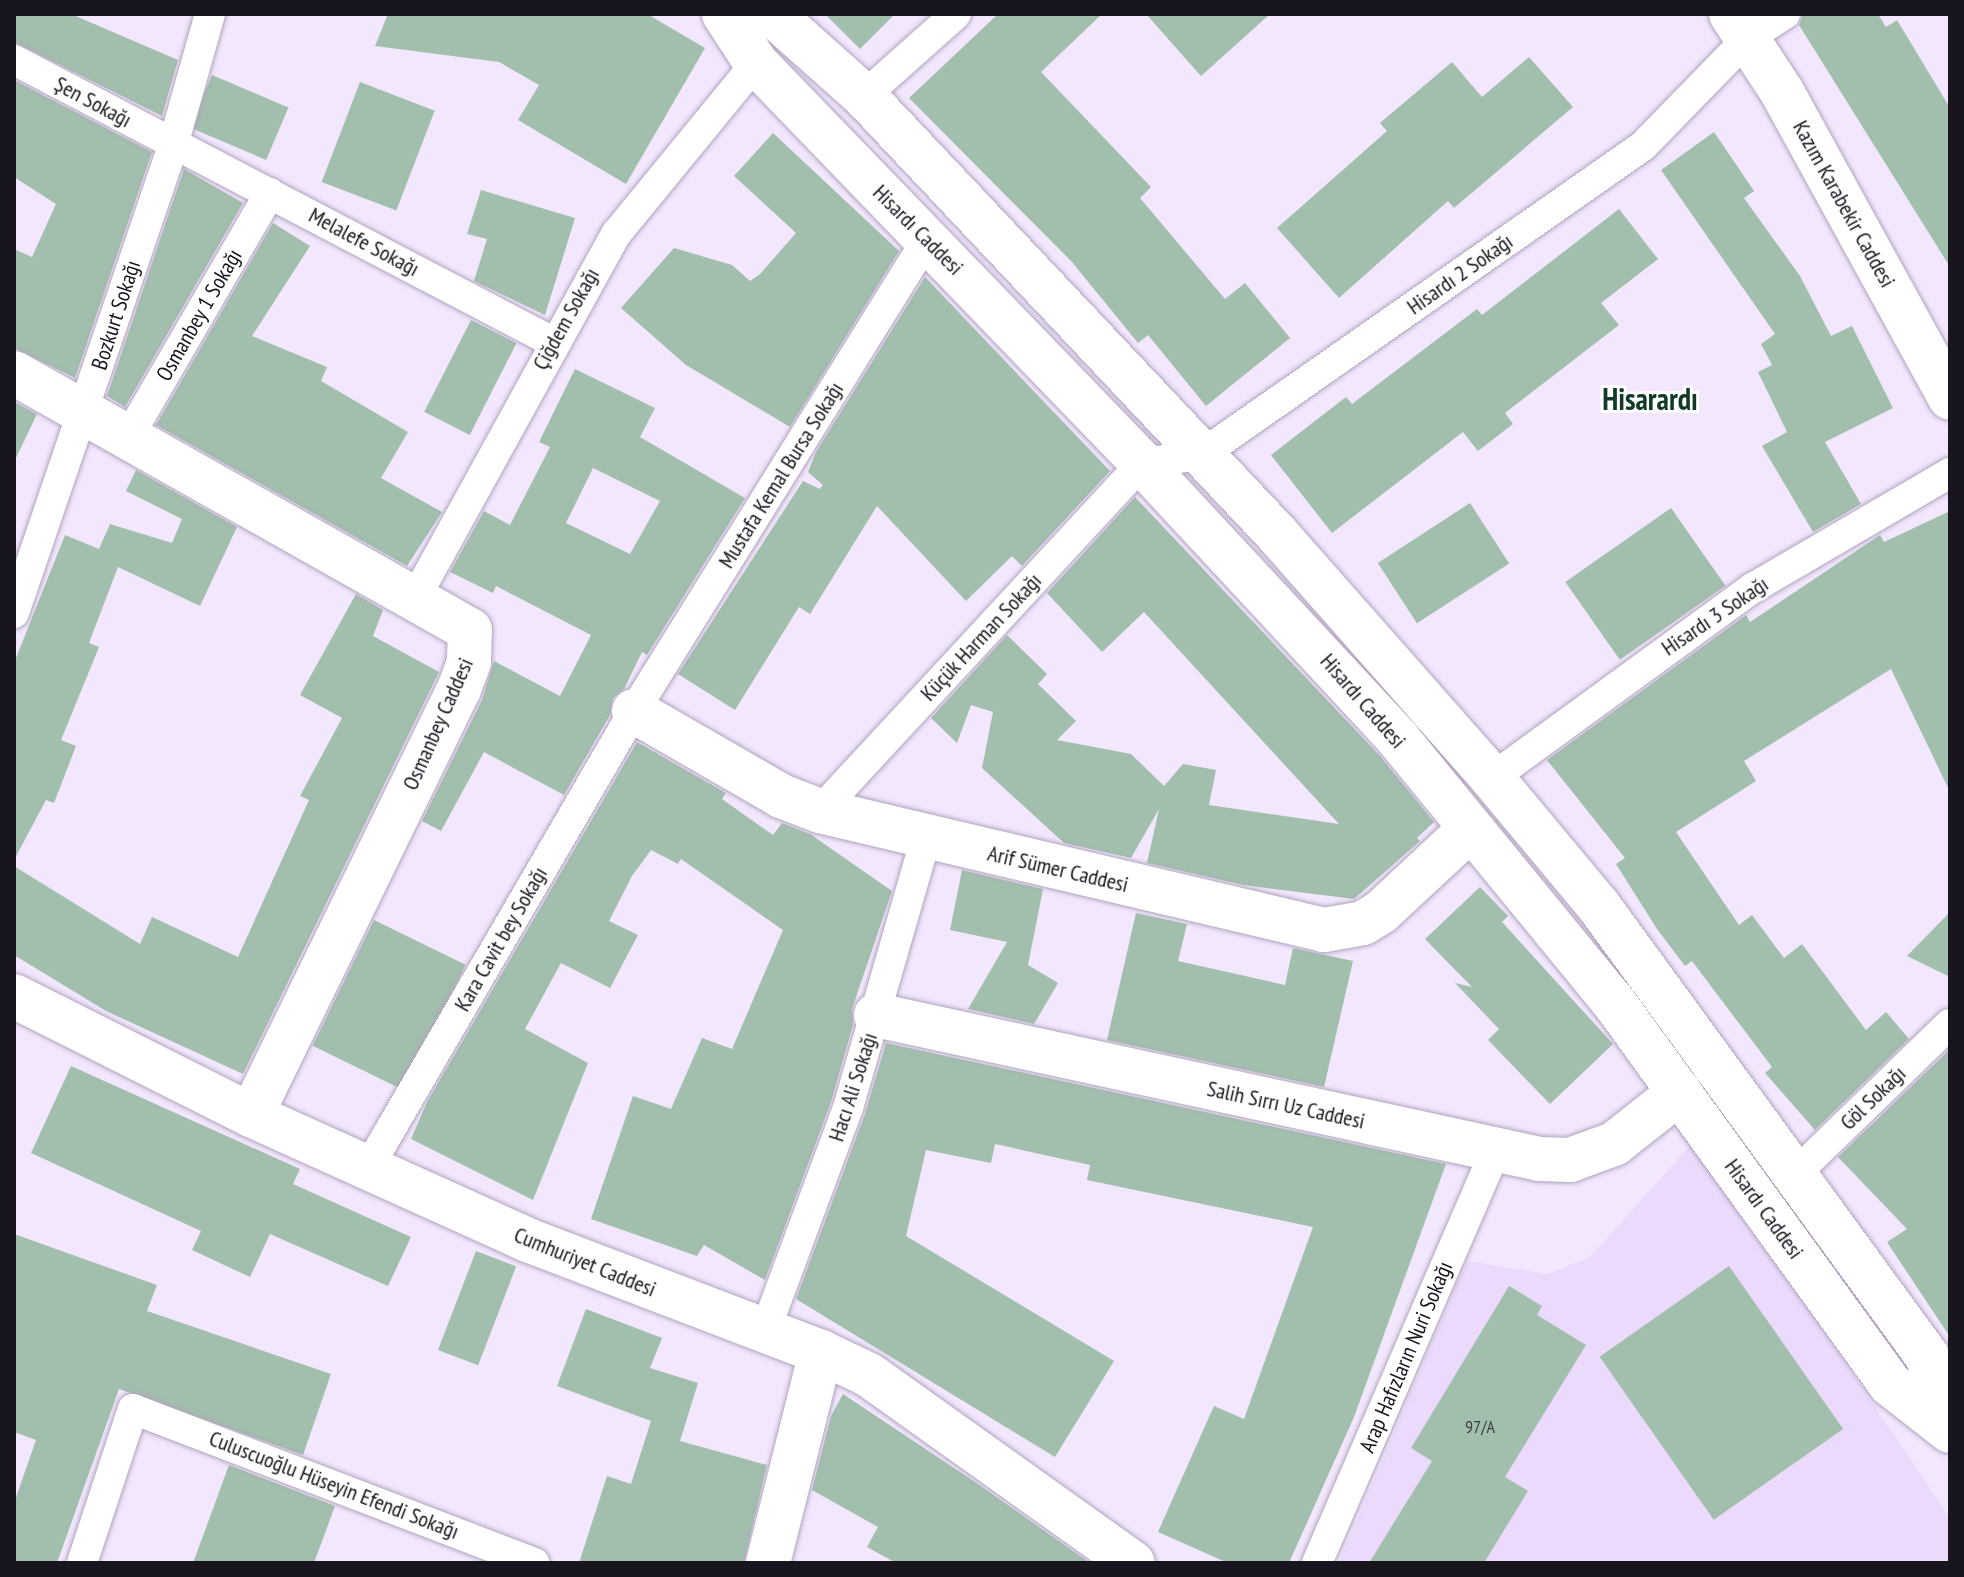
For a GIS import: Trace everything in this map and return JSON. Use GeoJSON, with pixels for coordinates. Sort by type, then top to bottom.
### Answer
{"type":"FeatureCollection","features":[{"type":"Feature","properties":{"kind":"street","name":"Bozkurt Sokağı"},"geometry":{"type":"LineString","coordinates":[[14,613],[173,145],[210,14]]}},
{"type":"Feature","properties":{"kind":"street","name":"Hisardı Caddesi"},"geometry":{"type":"LineString","coordinates":[[724,14],[756,63],[928,238],[1317,648],[1470,829],[1680,1092],[1890,1384],[1950,1431]]}},
{"type":"Feature","properties":{"kind":"street"},"geometry":{"type":"LineString","coordinates":[[772,14],[864,96],[1396,665],[1492,778],[1598,905],[1927,1356],[1950,1418]]}},
{"type":"Feature","properties":{"kind":"street"},"geometry":{"type":"LineString","coordinates":[[864,96],[956,14]]}},
{"type":"Feature","properties":{"kind":"street","name":"Hisardı 2 Sokağı"},"geometry":{"type":"LineString","coordinates":[[1142,463],[1201,455],[1643,146],[1740,26],[1785,14]]}},
{"type":"Feature","properties":{"kind":"street","name":"Kazım Karabekir Caddesi"},"geometry":{"type":"LineString","coordinates":[[1740,26],[1950,398]]}},
{"type":"Feature","properties":{"kind":"street","name":"Şen Sokağı"},"geometry":{"type":"LineString","coordinates":[[14,60],[173,145]]}},
{"type":"Feature","properties":{"kind":"street","name":"Çiğdem Sokağı"},"geometry":{"type":"LineString","coordinates":[[414,600],[553,342],[637,203],[756,63]]}},
{"type":"Feature","properties":{"kind":"street","name":"Melalefe Sokağı"},"geometry":{"type":"LineString","coordinates":[[173,145],[553,342]]}},
{"type":"Feature","properties":{"kind":"street","name":"Osmanbey 1 Sokağı"},"geometry":{"type":"LineString","coordinates":[[129,436],[270,193]]}},
{"type":"Feature","properties":{"kind":"street","name":"Mustafa Kemal Bursa Sokağı"},"geometry":{"type":"LineString","coordinates":[[634,711],[928,238]]}},
{"type":"Feature","properties":{"kind":"street","name":"Osmanbey Caddesi"},"geometry":{"type":"LineString","coordinates":[[14,373],[470,630],[469,662],[251,1115]]}},
{"type":"Feature","properties":{"kind":"street","name":"Küçük Harman Sokağı"},"geometry":{"type":"LineString","coordinates":[[820,811],[1142,463]]}},
{"type":"Feature","properties":{"kind":"street","name":"Hisardı 3 Sokağı"},"geometry":{"type":"LineString","coordinates":[[1492,778],[1753,588],[1950,473]]}},
{"type":"Feature","properties":{"kind":"street","name":"Arif Sümer Caddesi"},"geometry":{"type":"LineString","coordinates":[[634,711],[781,796],[820,811],[1324,930],[1354,926],[1381,912],[1470,829]]}},
{"type":"Feature","properties":{"kind":"street","name":"Kara Cavit bey Sokağı"},"geometry":{"type":"LineString","coordinates":[[368,1168],[634,711]]}},
{"type":"Feature","properties":{"kind":"street","name":"Hacı Ali Sokağı"},"geometry":{"type":"LineString","coordinates":[[765,1331],[848,1108],[926,838]]}},
{"type":"Feature","properties":{"kind":"street","name":"Cumhuriyet Caddesi"},"geometry":{"type":"LineString","coordinates":[[15,999],[251,1115],[525,1239],[821,1352],[869,1375],[1133,1563]]}},
{"type":"Feature","properties":{"kind":"street","name":"Salih Sırrı Uz Caddesi"},"geometry":{"type":"LineString","coordinates":[[876,1015],[1539,1159],[1592,1154],[1614,1144],[1680,1092]]}},
{"type":"Feature","properties":{"kind":"street","name":"Göl Sokağı"},"geometry":{"type":"LineString","coordinates":[[1796,1173],[1950,1024]]}},
{"type":"Feature","properties":{"kind":"street","name":"Arap Hafızların Nuri Sokağı"},"geometry":{"type":"LineString","coordinates":[[1317,1563],[1496,1150]]}},
{"type":"Feature","properties":{"kind":"street"},"geometry":{"type":"LineString","coordinates":[[768,1563],[821,1352]]}},
{"type":"Feature","properties":{"kind":"street","name":"Culuscuoğlu Hüseyin Efendi Sokağı"},"geometry":{"type":"LineString","coordinates":[[82,1563],[133,1409],[535,1563]]}},
{"type":"Feature","properties":{"kind":"shaded area"},"geometry":{"type":"Polygon","coordinates":[[[1695,1140],[1950,1518],[1950,1563],[1339,1563],[1467,1261],[1548,1274],[1590,1257],[1695,1140]]]}},
{"type":"Feature","properties":{"kind":"building"},"geometry":{"type":"Polygon","coordinates":[[[14,14],[71,14],[178,60],[162,116],[14,42],[14,14]]]}},
{"type":"Feature","properties":{"kind":"building"},"geometry":{"type":"Polygon","coordinates":[[[388,14],[647,14],[705,48],[626,184],[518,120],[539,85],[499,62],[375,46],[388,14]]]}},
{"type":"Feature","properties":{"kind":"building"},"geometry":{"type":"Polygon","coordinates":[[[825,14],[895,14],[860,49],[825,14]]]}},
{"type":"Feature","properties":{"kind":"building"},"geometry":{"type":"Polygon","coordinates":[[[998,14],[1102,14],[1041,72],[1151,187],[1140,198],[1225,299],[1245,283],[1290,338],[1206,406],[1148,335],[1138,343],[1072,262],[909,98],[998,14]]]}},
{"type":"Feature","properties":{"kind":"building"},"geometry":{"type":"Polygon","coordinates":[[[1146,14],[1270,14],[1201,76],[1146,14]]]}},
{"type":"Feature","properties":{"kind":"building"},"geometry":{"type":"Polygon","coordinates":[[[1803,14],[1878,14],[1886,27],[1897,20],[1950,108],[1950,267],[1799,25],[1803,14]]]}},
{"type":"Feature","properties":{"kind":"building"},"geometry":{"type":"Polygon","coordinates":[[[1529,57],[1573,107],[1454,208],[1448,201],[1339,298],[1277,228],[1387,131],[1380,123],[1452,62],[1482,97],[1529,57]]]}},
{"type":"Feature","properties":{"kind":"building"},"geometry":{"type":"Polygon","coordinates":[[[212,75],[288,107],[266,160],[190,127],[212,75]]]}},
{"type":"Feature","properties":{"kind":"building"},"geometry":{"type":"Polygon","coordinates":[[[14,80],[152,152],[75,378],[14,348],[14,249],[32,257],[56,204],[14,177],[14,80]]]}},
{"type":"Feature","properties":{"kind":"building"},"geometry":{"type":"Polygon","coordinates":[[[360,82],[435,111],[396,211],[322,182],[360,82]]]}},
{"type":"Feature","properties":{"kind":"building"},"geometry":{"type":"Polygon","coordinates":[[[1714,132],[1754,191],[1744,198],[1800,276],[1831,336],[1852,326],[1893,408],[1825,442],[1861,504],[1813,532],[1762,446],[1787,432],[1758,372],[1772,365],[1761,344],[1775,334],[1661,170],[1714,132]]]}},
{"type":"Feature","properties":{"kind":"building"},"geometry":{"type":"Polygon","coordinates":[[[773,133],[899,251],[790,427],[686,365],[621,308],[674,248],[732,265],[750,281],[796,233],[734,176],[773,133]]]}},
{"type":"Feature","properties":{"kind":"building"},"geometry":{"type":"Polygon","coordinates":[[[184,169],[243,203],[125,407],[107,396],[184,169]]]}},
{"type":"Feature","properties":{"kind":"building"},"geometry":{"type":"Polygon","coordinates":[[[481,190],[575,218],[545,315],[474,281],[487,239],[467,234],[481,190]]]}},
{"type":"Feature","properties":{"kind":"building"},"geometry":{"type":"Polygon","coordinates":[[[1619,209],[1658,259],[1601,303],[1619,325],[1505,413],[1513,424],[1478,451],[1463,432],[1332,533],[1271,455],[1346,397],[1352,404],[1477,309],[1482,315],[1619,209]]]}},
{"type":"Feature","properties":{"kind":"building"},"geometry":{"type":"Polygon","coordinates":[[[273,223],[310,246],[252,336],[327,367],[321,381],[408,432],[381,478],[442,512],[407,566],[156,425],[273,223]]]}},
{"type":"Feature","properties":{"kind":"building"},"geometry":{"type":"Polygon","coordinates":[[[925,277],[1110,471],[1022,566],[1012,556],[966,601],[877,506],[810,614],[799,607],[735,710],[678,674],[803,481],[820,489],[823,485],[808,472],[816,452],[925,277]]]}},
{"type":"Feature","properties":{"kind":"building"},"geometry":{"type":"Polygon","coordinates":[[[471,320],[516,343],[470,435],[424,412],[471,320]]]}},
{"type":"Feature","properties":{"kind":"building"},"geometry":{"type":"Polygon","coordinates":[[[575,369],[655,408],[640,437],[745,498],[647,655],[642,652],[624,689],[613,698],[610,715],[564,795],[484,752],[441,831],[422,821],[482,700],[494,661],[560,696],[591,635],[496,586],[493,593],[450,572],[484,511],[510,525],[550,447],[539,442],[575,369]],[[593,468],[566,523],[630,554],[660,501],[593,468]]]}},
{"type":"Feature","properties":{"kind":"building"},"geometry":{"type":"Polygon","coordinates":[[[14,402],[37,414],[14,462],[14,402]]]}},
{"type":"Feature","properties":{"kind":"building"},"geometry":{"type":"Polygon","coordinates":[[[136,470],[237,527],[200,606],[118,567],[89,643],[99,647],[61,740],[76,746],[54,803],[46,800],[14,860],[14,663],[65,535],[99,549],[110,524],[172,543],[182,519],[126,491],[136,470]]]}},
{"type":"Feature","properties":{"kind":"building"},"geometry":{"type":"Polygon","coordinates":[[[1135,497],[1380,756],[1434,822],[1417,838],[1420,841],[1354,899],[1243,885],[1147,863],[1159,809],[1131,858],[1064,843],[982,768],[993,712],[971,705],[957,743],[931,718],[1007,635],[1047,674],[1038,684],[1076,721],[1057,740],[1131,754],[1164,786],[1183,764],[1216,770],[1209,805],[1339,824],[1144,612],[1102,652],[1047,593],[1135,497]]]}},
{"type":"Feature","properties":{"kind":"building"},"geometry":{"type":"Polygon","coordinates":[[[1470,503],[1509,563],[1417,623],[1378,563],[1470,503]]]}},
{"type":"Feature","properties":{"kind":"building"},"geometry":{"type":"Polygon","coordinates":[[[1671,508],[1725,586],[1620,660],[1565,582],[1671,508]]]}},
{"type":"Feature","properties":{"kind":"building"},"geometry":{"type":"Polygon","coordinates":[[[1950,511],[1950,792],[1891,669],[1744,761],[1756,781],[1676,832],[1739,925],[1752,915],[1784,958],[1802,944],[1866,1030],[1886,1012],[1909,1039],[1815,1130],[1765,1073],[1772,1067],[1692,961],[1685,966],[1657,929],[1616,864],[1625,858],[1547,760],[1746,615],[1750,622],[1880,535],[1884,542],[1950,511]]]}},
{"type":"Feature","properties":{"kind":"building"},"geometry":{"type":"Polygon","coordinates":[[[356,594],[383,610],[373,636],[439,672],[243,1074],[106,1011],[14,955],[14,866],[140,944],[152,917],[238,957],[309,800],[300,796],[342,718],[300,695],[356,594]]]}},
{"type":"Feature","properties":{"kind":"building"},"geometry":{"type":"Polygon","coordinates":[[[637,742],[726,793],[722,799],[773,835],[782,823],[810,834],[892,891],[852,1009],[853,1025],[831,1102],[765,1280],[704,1245],[697,1256],[591,1219],[633,1096],[671,1109],[702,1038],[732,1049],[783,930],[681,859],[678,864],[651,850],[632,876],[609,921],[638,935],[610,988],[561,963],[525,1029],[588,1063],[533,1200],[411,1139],[427,1102],[637,742]]]}},
{"type":"Feature","properties":{"kind":"building"},"geometry":{"type":"Polygon","coordinates":[[[962,870],[1043,889],[1028,965],[1058,983],[1034,1024],[968,1009],[1007,942],[950,930],[962,870]]]}},
{"type":"Feature","properties":{"kind":"building"},"geometry":{"type":"Polygon","coordinates":[[[1480,887],[1508,916],[1502,922],[1613,1044],[1550,1104],[1488,1040],[1499,1029],[1455,983],[1472,987],[1425,939],[1480,887]]]}},
{"type":"Feature","properties":{"kind":"building"},"geometry":{"type":"Polygon","coordinates":[[[1950,912],[1950,977],[1907,956],[1950,912]]]}},
{"type":"Feature","properties":{"kind":"building"},"geometry":{"type":"Polygon","coordinates":[[[1136,913],[1187,924],[1178,961],[1285,985],[1293,948],[1353,961],[1324,1087],[1107,1040],[1136,913]]]}},
{"type":"Feature","properties":{"kind":"building"},"geometry":{"type":"Polygon","coordinates":[[[374,920],[466,965],[404,1091],[313,1046],[374,920]]]}},
{"type":"Feature","properties":{"kind":"building"},"geometry":{"type":"Polygon","coordinates":[[[886,1043],[1446,1164],[1354,1417],[1289,1563],[1228,1563],[1158,1532],[1214,1406],[1244,1419],[1313,1227],[1087,1180],[1090,1165],[995,1144],[991,1163],[926,1150],[906,1236],[1114,1361],[1055,1457],[796,1299],[865,1114],[886,1043]]]}},
{"type":"Feature","properties":{"kind":"building"},"geometry":{"type":"Polygon","coordinates":[[[1950,1049],[1950,1337],[1887,1242],[1907,1229],[1838,1157],[1950,1049]]]}},
{"type":"Feature","properties":{"kind":"building"},"geometry":{"type":"Polygon","coordinates":[[[71,1066],[300,1169],[293,1184],[411,1237],[388,1286],[270,1234],[250,1277],[192,1250],[201,1231],[31,1153],[71,1066]]]}},
{"type":"Feature","properties":{"kind":"building"},"geometry":{"type":"Polygon","coordinates":[[[14,1234],[157,1285],[147,1311],[331,1374],[303,1455],[119,1389],[57,1563],[14,1563],[14,1503],[36,1440],[14,1432],[14,1234]]]}},
{"type":"Feature","properties":{"kind":"building"},"geometry":{"type":"Polygon","coordinates":[[[476,1251],[516,1266],[478,1365],[438,1350],[476,1251]]]}},
{"type":"Feature","properties":{"kind":"building"},"geometry":{"type":"Polygon","coordinates":[[[1729,1266],[1843,1429],[1714,1520],[1600,1357],[1729,1266]]]}},
{"type":"Feature","properties":{"kind":"building"},"geometry":{"type":"Polygon","coordinates":[[[1509,1286],[1542,1306],[1537,1315],[1586,1345],[1505,1477],[1528,1491],[1484,1563],[1369,1563],[1432,1461],[1411,1448],[1509,1286]]]}},
{"type":"Feature","properties":{"kind":"building"},"geometry":{"type":"Polygon","coordinates":[[[586,1309],[662,1338],[650,1368],[698,1383],[680,1441],[767,1465],[744,1563],[579,1563],[607,1476],[631,1484],[651,1421],[557,1386],[586,1309]]]}},
{"type":"Feature","properties":{"kind":"building"},"geometry":{"type":"Polygon","coordinates":[[[843,1394],[1090,1563],[896,1563],[867,1547],[878,1527],[812,1490],[831,1416],[843,1394]]]}},
{"type":"Feature","properties":{"kind":"building"},"geometry":{"type":"Polygon","coordinates":[[[229,1465],[335,1506],[314,1563],[193,1563],[229,1465]]]}},
{"type":"Feature","properties":{"kind":"district","name":"Hisarardı"},"geometry":{"type":"Point","coordinates":[1650,399]}}]}
